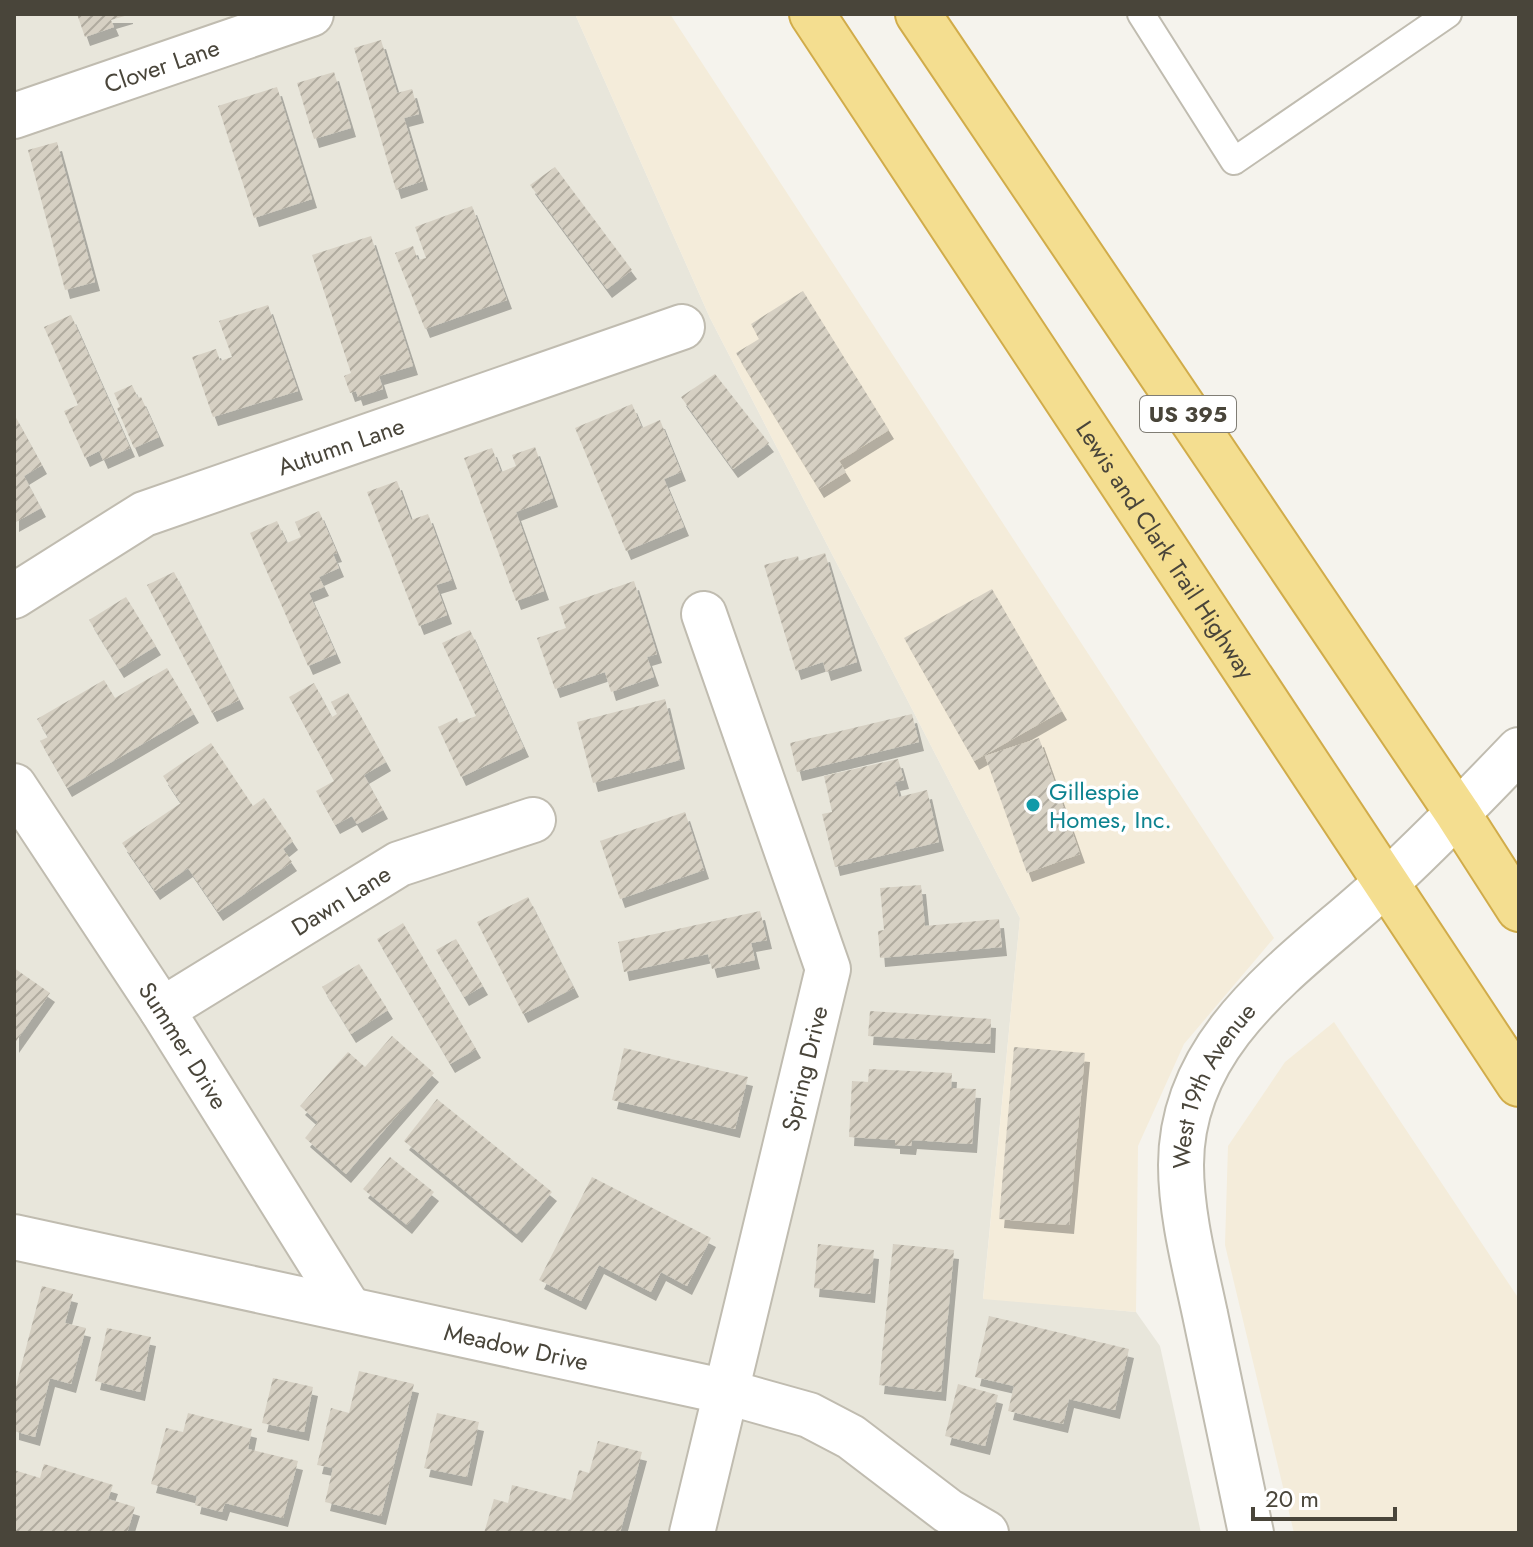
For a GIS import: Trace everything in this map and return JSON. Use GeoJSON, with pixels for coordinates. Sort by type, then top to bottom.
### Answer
{"type":"FeatureCollection","features":[{"type":"Feature","properties":{"kind":"highway","name":"Lewis and Clark Trail Highway"},"geometry":{"type":"LineString","coordinates":[[812,14],[1519,1084]]}},
{"type":"Feature","properties":{"kind":"highway","name":"US 395"},"geometry":{"type":"LineString","coordinates":[[918,14],[1519,909]]}},
{"type":"Feature","properties":{"kind":"street","name":"Clover Lane"},"geometry":{"type":"LineString","coordinates":[[14,116],[311,14]]}},
{"type":"Feature","properties":{"kind":"street","name":"Autumn Lane"},"geometry":{"type":"LineString","coordinates":[[14,596],[144,514],[682,327]]}},
{"type":"Feature","properties":{"kind":"street","name":"Spring Drive"},"geometry":{"type":"LineString","coordinates":[[692,1533],[828,969],[704,614]]}},
{"type":"Feature","properties":{"kind":"street","name":"West 19th Avenue"},"geometry":{"type":"LineString","coordinates":[[1251,1533],[1189,1240],[1181,1165],[1189,1108],[1207,1062],[1246,1008],[1386,883],[1519,750]]}},
{"type":"Feature","properties":{"kind":"street","name":"Summer Drive"},"geometry":{"type":"LineString","coordinates":[[14,786],[162,1010],[349,1309]]}},
{"type":"Feature","properties":{"kind":"street","name":"Dawn Lane"},"geometry":{"type":"LineString","coordinates":[[162,1010],[399,864],[533,820]]}},
{"type":"Feature","properties":{"kind":"street","name":"Meadow Drive"},"geometry":{"type":"LineString","coordinates":[[14,1237],[727,1392],[809,1415],[851,1437],[948,1511],[986,1533]]}},
{"type":"Feature","properties":{"kind":"lane"},"geometry":{"type":"LineString","coordinates":[[1141,14],[1234,161],[1448,14]]}},
{"type":"Feature","properties":{"kind":"shaded area"},"geometry":{"type":"Polygon","coordinates":[[[14,14],[575,14],[710,318],[1020,918],[983,1298],[1136,1312],[1160,1346],[1201,1533],[14,1533],[14,14]]]}},
{"type":"Feature","properties":{"kind":"shaded area"},"geometry":{"type":"Polygon","coordinates":[[[575,14],[670,14],[1274,938],[1184,1044],[1138,1146],[1136,1312],[983,1299],[1020,918],[710,318],[575,14]]]}},
{"type":"Feature","properties":{"kind":"shaded area"},"geometry":{"type":"Polygon","coordinates":[[[1334,1022],[1519,1299],[1519,1533],[1294,1533],[1225,1245],[1228,1146],[1285,1062],[1334,1022]]]}},
{"type":"Feature","properties":{"kind":"building"},"geometry":{"type":"Polygon","coordinates":[[[77,14],[128,15],[111,20],[114,27],[85,37],[77,14]]]}},
{"type":"Feature","properties":{"kind":"building"},"geometry":{"type":"Polygon","coordinates":[[[381,40],[397,93],[412,89],[419,114],[404,118],[423,181],[396,190],[354,48],[381,40]]]}},
{"type":"Feature","properties":{"kind":"building"},"geometry":{"type":"Polygon","coordinates":[[[334,72],[351,128],[314,139],[297,83],[334,72]]]}},
{"type":"Feature","properties":{"kind":"building"},"geometry":{"type":"Polygon","coordinates":[[[277,87],[312,199],[254,218],[218,106],[277,87]]]}},
{"type":"Feature","properties":{"kind":"building"},"geometry":{"type":"Polygon","coordinates":[[[57,142],[95,282],[65,290],[28,150],[57,142]]]}},
{"type":"Feature","properties":{"kind":"building"},"geometry":{"type":"Polygon","coordinates":[[[555,167],[632,270],[607,289],[530,185],[555,167]]]}},
{"type":"Feature","properties":{"kind":"building"},"geometry":{"type":"Polygon","coordinates":[[[472,206],[507,300],[425,329],[395,253],[413,246],[418,260],[426,258],[415,227],[472,206]]]}},
{"type":"Feature","properties":{"kind":"building"},"geometry":{"type":"Polygon","coordinates":[[[371,236],[413,366],[379,376],[383,389],[358,397],[356,391],[350,393],[344,376],[351,373],[312,255],[371,236]]]}},
{"type":"Feature","properties":{"kind":"building"},"geometry":{"type":"Polygon","coordinates":[[[803,291],[889,430],[839,461],[846,472],[819,489],[736,353],[759,339],[751,324],[803,291]]]}},
{"type":"Feature","properties":{"kind":"building"},"geometry":{"type":"Polygon","coordinates":[[[268,305],[298,391],[213,417],[192,357],[216,349],[220,361],[232,357],[219,321],[268,305]]]}},
{"type":"Feature","properties":{"kind":"building"},"geometry":{"type":"Polygon","coordinates":[[[71,315],[130,448],[103,460],[99,451],[85,458],[64,411],[78,405],[44,327],[71,315]]]}},
{"type":"Feature","properties":{"kind":"building"},"geometry":{"type":"Polygon","coordinates":[[[715,374],[769,443],[733,469],[681,397],[715,374]]]}},
{"type":"Feature","properties":{"kind":"building"},"geometry":{"type":"Polygon","coordinates":[[[132,385],[138,398],[141,397],[159,437],[134,448],[114,393],[132,385]]]}},
{"type":"Feature","properties":{"kind":"building"},"geometry":{"type":"Polygon","coordinates":[[[632,404],[642,428],[660,420],[681,472],[664,479],[684,527],[626,551],[575,428],[632,404]]]}},
{"type":"Feature","properties":{"kind":"building"},"geometry":{"type":"Polygon","coordinates":[[[14,414],[42,465],[24,476],[41,508],[14,523],[14,414]]]}},
{"type":"Feature","properties":{"kind":"building"},"geometry":{"type":"Polygon","coordinates":[[[535,447],[553,498],[516,512],[544,591],[516,601],[464,458],[492,448],[501,472],[516,466],[512,455],[535,447]]]}},
{"type":"Feature","properties":{"kind":"building"},"geometry":{"type":"Polygon","coordinates":[[[397,481],[411,520],[428,514],[452,580],[436,585],[447,615],[419,626],[367,492],[397,481]]]}},
{"type":"Feature","properties":{"kind":"building"},"geometry":{"type":"Polygon","coordinates":[[[319,511],[337,553],[333,554],[339,568],[319,577],[324,587],[309,593],[336,654],[308,666],[250,533],[277,521],[287,543],[301,537],[295,522],[319,511]]]}},
{"type":"Feature","properties":{"kind":"building"},"geometry":{"type":"Polygon","coordinates":[[[825,553],[857,662],[826,672],[823,662],[796,671],[764,565],[798,556],[799,561],[825,553]]]}},
{"type":"Feature","properties":{"kind":"building"},"geometry":{"type":"Polygon","coordinates":[[[174,572],[239,700],[212,713],[147,585],[174,572]]]}},
{"type":"Feature","properties":{"kind":"building"},"geometry":{"type":"Polygon","coordinates":[[[634,581],[657,654],[647,657],[654,677],[611,692],[605,672],[555,689],[537,638],[566,628],[559,607],[634,581]]]}},
{"type":"Feature","properties":{"kind":"building"},"geometry":{"type":"Polygon","coordinates":[[[992,589],[1062,711],[974,761],[904,638],[992,589]]]}},
{"type":"Feature","properties":{"kind":"building"},"geometry":{"type":"Polygon","coordinates":[[[126,597],[156,646],[119,669],[89,620],[126,597]]]}},
{"type":"Feature","properties":{"kind":"building"},"geometry":{"type":"Polygon","coordinates":[[[470,630],[524,748],[461,777],[438,727],[457,718],[459,723],[476,716],[442,643],[470,630]]]}},
{"type":"Feature","properties":{"kind":"building"},"geometry":{"type":"Polygon","coordinates":[[[167,668],[194,714],[67,788],[40,741],[48,737],[37,719],[104,680],[115,698],[167,668]]]}},
{"type":"Feature","properties":{"kind":"building"},"geometry":{"type":"Polygon","coordinates":[[[314,683],[332,717],[337,714],[331,702],[348,693],[386,762],[364,775],[383,810],[357,824],[352,816],[335,825],[316,791],[334,781],[289,697],[314,683]]]}},
{"type":"Feature","properties":{"kind":"building"},"geometry":{"type":"Polygon","coordinates":[[[665,699],[680,760],[593,783],[577,722],[665,699]]]}},
{"type":"Feature","properties":{"kind":"building"},"geometry":{"type":"Polygon","coordinates":[[[912,714],[919,742],[797,772],[790,743],[912,714]]]}},
{"type":"Feature","properties":{"kind":"building","name":"Gillespie Homes, Inc."},"geometry":{"type":"Polygon","coordinates":[[[1039,738],[1080,854],[1027,873],[985,756],[1039,738]]]}},
{"type":"Feature","properties":{"kind":"building"},"geometry":{"type":"Polygon","coordinates":[[[211,743],[253,806],[264,798],[293,841],[283,849],[292,862],[218,912],[188,868],[155,891],[122,843],[181,803],[163,776],[211,743]]]}},
{"type":"Feature","properties":{"kind":"building"},"geometry":{"type":"Polygon","coordinates":[[[898,759],[904,780],[895,782],[899,797],[927,790],[939,842],[835,867],[822,814],[832,812],[824,776],[898,759]]]}},
{"type":"Feature","properties":{"kind":"building"},"geometry":{"type":"Polygon","coordinates":[[[685,812],[704,870],[620,899],[600,841],[685,812]]]}},
{"type":"Feature","properties":{"kind":"building"},"geometry":{"type":"Polygon","coordinates":[[[921,885],[925,926],[999,919],[1002,947],[880,958],[878,931],[884,930],[880,888],[921,885]]]}},
{"type":"Feature","properties":{"kind":"building"},"geometry":{"type":"Polygon","coordinates":[[[528,897],[574,988],[523,1014],[477,922],[528,897]]]}},
{"type":"Feature","properties":{"kind":"building"},"geometry":{"type":"Polygon","coordinates":[[[760,911],[767,940],[751,943],[755,960],[712,969],[708,954],[624,972],[618,942],[760,911]]]}},
{"type":"Feature","properties":{"kind":"building"},"geometry":{"type":"Polygon","coordinates":[[[403,923],[476,1049],[450,1064],[377,939],[403,923]]]}},
{"type":"Feature","properties":{"kind":"building"},"geometry":{"type":"Polygon","coordinates":[[[456,939],[483,986],[464,997],[436,950],[456,939]]]}},
{"type":"Feature","properties":{"kind":"building"},"geometry":{"type":"Polygon","coordinates":[[[359,964],[388,1010],[351,1034],[322,987],[359,964]]]}},
{"type":"Feature","properties":{"kind":"building"},"geometry":{"type":"Polygon","coordinates":[[[14,968],[50,993],[14,1044],[14,968]]]}},
{"type":"Feature","properties":{"kind":"building"},"geometry":{"type":"Polygon","coordinates":[[[870,1011],[991,1019],[990,1044],[868,1036],[870,1011]]]}},
{"type":"Feature","properties":{"kind":"building"},"geometry":{"type":"Polygon","coordinates":[[[392,1036],[434,1073],[346,1174],[305,1138],[318,1122],[300,1106],[348,1052],[365,1067],[392,1036]]]}},
{"type":"Feature","properties":{"kind":"building"},"geometry":{"type":"Polygon","coordinates":[[[1014,1047],[1085,1053],[1069,1225],[999,1219],[1014,1047]]]}},
{"type":"Feature","properties":{"kind":"building"},"geometry":{"type":"Polygon","coordinates":[[[624,1048],[748,1077],[735,1129],[612,1100],[624,1048]]]}},
{"type":"Feature","properties":{"kind":"building"},"geometry":{"type":"Polygon","coordinates":[[[869,1069],[952,1073],[951,1088],[976,1089],[972,1144],[912,1140],[911,1146],[895,1145],[895,1140],[849,1137],[852,1081],[868,1082],[869,1069]]]}},
{"type":"Feature","properties":{"kind":"building"},"geometry":{"type":"Polygon","coordinates":[[[437,1099],[552,1192],[517,1234],[404,1141],[437,1099]]]}},
{"type":"Feature","properties":{"kind":"building"},"geometry":{"type":"Polygon","coordinates":[[[390,1157],[434,1192],[407,1225],[363,1189],[390,1157]]]}},
{"type":"Feature","properties":{"kind":"building"},"geometry":{"type":"Polygon","coordinates":[[[592,1177],[711,1238],[687,1286],[661,1272],[651,1292],[599,1265],[581,1301],[539,1280],[592,1177]]]}},
{"type":"Feature","properties":{"kind":"building"},"geometry":{"type":"Polygon","coordinates":[[[818,1244],[874,1250],[870,1294],[814,1288],[818,1244]]]}},
{"type":"Feature","properties":{"kind":"building"},"geometry":{"type":"Polygon","coordinates":[[[893,1244],[954,1250],[941,1392],[879,1385],[893,1244]]]}},
{"type":"Feature","properties":{"kind":"building"},"geometry":{"type":"Polygon","coordinates":[[[42,1286],[73,1294],[65,1323],[86,1328],[71,1384],[50,1378],[35,1437],[14,1431],[14,1394],[42,1286]]]}},
{"type":"Feature","properties":{"kind":"building"},"geometry":{"type":"Polygon","coordinates":[[[989,1316],[1129,1349],[1115,1410],[1069,1399],[1063,1424],[1008,1411],[1014,1386],[975,1377],[989,1316]]]}},
{"type":"Feature","properties":{"kind":"building"},"geometry":{"type":"Polygon","coordinates":[[[107,1328],[151,1337],[140,1392],[95,1381],[107,1328]]]}},
{"type":"Feature","properties":{"kind":"building"},"geometry":{"type":"Polygon","coordinates":[[[359,1371],[414,1384],[381,1516],[325,1502],[333,1468],[317,1465],[331,1408],[349,1413],[359,1371]]]}},
{"type":"Feature","properties":{"kind":"building"},"geometry":{"type":"Polygon","coordinates":[[[273,1378],[313,1387],[304,1432],[262,1423],[273,1378]]]}},
{"type":"Feature","properties":{"kind":"building"},"geometry":{"type":"Polygon","coordinates":[[[958,1384],[998,1395],[985,1446],[945,1436],[958,1384]]]}},
{"type":"Feature","properties":{"kind":"building"},"geometry":{"type":"Polygon","coordinates":[[[188,1413],[252,1429],[248,1449],[298,1461],[283,1518],[225,1503],[222,1512],[195,1505],[197,1496],[151,1484],[166,1428],[183,1432],[188,1413]]]}},
{"type":"Feature","properties":{"kind":"building"},"geometry":{"type":"Polygon","coordinates":[[[437,1413],[479,1422],[467,1477],[424,1468],[437,1413]]]}},
{"type":"Feature","properties":{"kind":"building"},"geometry":{"type":"Polygon","coordinates":[[[598,1441],[642,1452],[620,1533],[484,1533],[494,1499],[508,1503],[512,1485],[571,1500],[579,1470],[589,1473],[598,1441]]]}},
{"type":"Feature","properties":{"kind":"building"},"geometry":{"type":"Polygon","coordinates":[[[44,1464],[113,1485],[108,1499],[135,1507],[127,1533],[14,1531],[14,1470],[40,1478],[44,1464]]]}},
{"type":"Feature","properties":{"kind":"place","name":"Gillespie Homes, Inc."},"geometry":{"type":"Point","coordinates":[1033,805]}}]}
